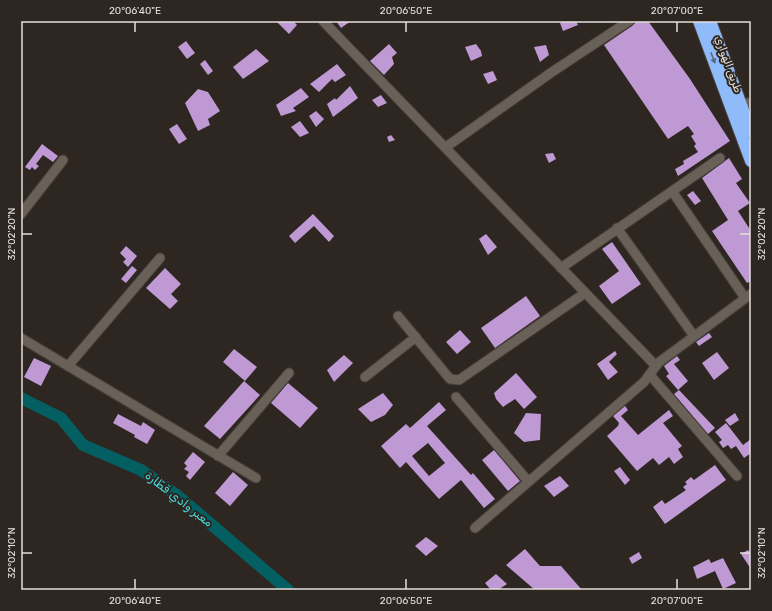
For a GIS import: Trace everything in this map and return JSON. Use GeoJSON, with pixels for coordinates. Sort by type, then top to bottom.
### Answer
{"type":"FeatureCollection","features":[{"type":"Feature","properties":{"kind":"highway","name":"طريق الهواري"},"geometry":{"type":"LineString","coordinates":[[699,21],[751,161]]}},
{"type":"Feature","properties":{"kind":"highway","name":"طريق الهواري"},"geometry":{"type":"LineString","coordinates":[[710,21],[746,103],[751,132]]}},
{"type":"Feature","properties":{"kind":"street"},"geometry":{"type":"LineString","coordinates":[[323,21],[656,366]]}},
{"type":"Feature","properties":{"kind":"street"},"geometry":{"type":"LineString","coordinates":[[446,148],[552,72],[629,21]]}},
{"type":"Feature","properties":{"kind":"street"},"geometry":{"type":"LineString","coordinates":[[561,268],[720,158]]}},
{"type":"Feature","properties":{"kind":"street"},"geometry":{"type":"LineString","coordinates":[[21,214],[63,160]]}},
{"type":"Feature","properties":{"kind":"street"},"geometry":{"type":"LineString","coordinates":[[475,528],[650,375],[656,366],[748,296],[672,191]]}},
{"type":"Feature","properties":{"kind":"street"},"geometry":{"type":"LineString","coordinates":[[617,228],[694,336]]}},
{"type":"Feature","properties":{"kind":"street"},"geometry":{"type":"LineString","coordinates":[[68,366],[160,258]]}},
{"type":"Feature","properties":{"kind":"street"},"geometry":{"type":"LineString","coordinates":[[398,316],[450,379],[459,380],[585,293]]}},
{"type":"Feature","properties":{"kind":"street"},"geometry":{"type":"LineString","coordinates":[[365,377],[416,337]]}},
{"type":"Feature","properties":{"kind":"street"},"geometry":{"type":"LineString","coordinates":[[21,338],[256,478]]}},
{"type":"Feature","properties":{"kind":"street"},"geometry":{"type":"LineString","coordinates":[[218,456],[289,373]]}},
{"type":"Feature","properties":{"kind":"street"},"geometry":{"type":"LineString","coordinates":[[650,375],[737,476]]}},
{"type":"Feature","properties":{"kind":"street"},"geometry":{"type":"LineString","coordinates":[[456,397],[528,481]]}},
{"type":"Feature","properties":{"kind":"building"},"geometry":{"type":"Polygon","coordinates":[[[276,21],[293,21],[297,25],[289,34],[276,21]]]}},
{"type":"Feature","properties":{"kind":"building"},"geometry":{"type":"Polygon","coordinates":[[[336,21],[351,21],[341,28],[336,21]]]}},
{"type":"Feature","properties":{"kind":"building"},"geometry":{"type":"Polygon","coordinates":[[[566,21],[576,21],[578,25],[563,31],[560,23],[566,21]]]}},
{"type":"Feature","properties":{"kind":"building"},"geometry":{"type":"Polygon","coordinates":[[[637,21],[648,21],[690,79],[730,141],[678,176],[675,169],[684,164],[683,161],[698,152],[694,146],[696,144],[691,136],[694,134],[688,126],[668,139],[604,45],[637,21]]]}},
{"type":"Feature","properties":{"kind":"building"},"geometry":{"type":"Polygon","coordinates":[[[186,41],[195,53],[187,59],[178,47],[186,41]]]}},
{"type":"Feature","properties":{"kind":"building"},"geometry":{"type":"Polygon","coordinates":[[[389,44],[397,53],[392,57],[394,64],[384,75],[370,61],[389,44]]]}},
{"type":"Feature","properties":{"kind":"building"},"geometry":{"type":"Polygon","coordinates":[[[476,44],[481,51],[482,56],[471,61],[465,47],[476,44]]]}},
{"type":"Feature","properties":{"kind":"building"},"geometry":{"type":"Polygon","coordinates":[[[546,45],[549,55],[540,62],[534,47],[546,45]]]}},
{"type":"Feature","properties":{"kind":"building"},"geometry":{"type":"Polygon","coordinates":[[[256,49],[269,61],[243,79],[233,67],[256,49]]]}},
{"type":"Feature","properties":{"kind":"building"},"geometry":{"type":"Polygon","coordinates":[[[205,60],[213,71],[208,75],[200,64],[205,60]]]}},
{"type":"Feature","properties":{"kind":"building"},"geometry":{"type":"Polygon","coordinates":[[[337,64],[346,75],[335,82],[332,79],[319,92],[310,84],[337,64]]]}},
{"type":"Feature","properties":{"kind":"building"},"geometry":{"type":"Polygon","coordinates":[[[493,71],[497,80],[488,84],[483,74],[493,71]]]}},
{"type":"Feature","properties":{"kind":"building"},"geometry":{"type":"Polygon","coordinates":[[[350,86],[358,98],[333,117],[327,104],[335,98],[336,100],[350,86]]]}},
{"type":"Feature","properties":{"kind":"building"},"geometry":{"type":"Polygon","coordinates":[[[301,88],[309,97],[293,108],[296,111],[281,116],[276,105],[301,88]]]}},
{"type":"Feature","properties":{"kind":"building"},"geometry":{"type":"Polygon","coordinates":[[[198,89],[208,92],[220,111],[208,119],[210,125],[198,131],[185,103],[198,89]]]}},
{"type":"Feature","properties":{"kind":"building"},"geometry":{"type":"Polygon","coordinates":[[[381,95],[387,103],[378,107],[372,100],[381,95]]]}},
{"type":"Feature","properties":{"kind":"building"},"geometry":{"type":"Polygon","coordinates":[[[316,111],[324,119],[316,127],[309,116],[316,111]]]}},
{"type":"Feature","properties":{"kind":"building"},"geometry":{"type":"Polygon","coordinates":[[[300,121],[309,133],[300,137],[291,127],[300,121]]]}},
{"type":"Feature","properties":{"kind":"building"},"geometry":{"type":"Polygon","coordinates":[[[177,124],[187,139],[179,144],[169,129],[177,124]]]}},
{"type":"Feature","properties":{"kind":"building"},"geometry":{"type":"Polygon","coordinates":[[[391,135],[395,140],[389,142],[387,137],[391,135]]]}},
{"type":"Feature","properties":{"kind":"building"},"geometry":{"type":"Polygon","coordinates":[[[42,144],[58,156],[53,162],[43,155],[36,164],[39,166],[35,170],[32,167],[30,170],[25,167],[42,144]]]}},
{"type":"Feature","properties":{"kind":"building"},"geometry":{"type":"Polygon","coordinates":[[[553,153],[556,159],[549,163],[545,154],[553,153]]]}},
{"type":"Feature","properties":{"kind":"building"},"geometry":{"type":"Polygon","coordinates":[[[729,158],[742,179],[736,183],[750,203],[738,211],[751,231],[751,281],[747,283],[712,231],[728,220],[702,178],[729,158]]]}},
{"type":"Feature","properties":{"kind":"building"},"geometry":{"type":"Polygon","coordinates":[[[693,191],[701,201],[695,205],[687,195],[693,191]]]}},
{"type":"Feature","properties":{"kind":"building"},"geometry":{"type":"Polygon","coordinates":[[[313,214],[334,236],[329,242],[314,226],[295,243],[289,236],[313,214]]]}},
{"type":"Feature","properties":{"kind":"building"},"geometry":{"type":"Polygon","coordinates":[[[486,234],[497,247],[488,255],[479,239],[486,234]]]}},
{"type":"Feature","properties":{"kind":"building"},"geometry":{"type":"Polygon","coordinates":[[[612,242],[641,284],[612,304],[599,286],[619,271],[602,249],[612,242]]]}},
{"type":"Feature","properties":{"kind":"building"},"geometry":{"type":"Polygon","coordinates":[[[126,246],[137,256],[128,267],[123,262],[126,259],[120,253],[126,246]]]}},
{"type":"Feature","properties":{"kind":"building"},"geometry":{"type":"Polygon","coordinates":[[[132,266],[137,270],[126,283],[121,279],[132,266]]]}},
{"type":"Feature","properties":{"kind":"building"},"geometry":{"type":"Polygon","coordinates":[[[165,268],[181,284],[171,294],[178,301],[170,309],[146,288],[165,268]]]}},
{"type":"Feature","properties":{"kind":"building"},"geometry":{"type":"Polygon","coordinates":[[[526,296],[540,316],[495,348],[481,328],[526,296]]]}},
{"type":"Feature","properties":{"kind":"building"},"geometry":{"type":"Polygon","coordinates":[[[460,330],[471,342],[457,354],[446,342],[460,330]]]}},
{"type":"Feature","properties":{"kind":"building"},"geometry":{"type":"Polygon","coordinates":[[[709,333],[712,337],[699,346],[696,342],[709,333]]]}},
{"type":"Feature","properties":{"kind":"building"},"geometry":{"type":"Polygon","coordinates":[[[234,349],[257,367],[245,381],[223,362],[234,349]]]}},
{"type":"Feature","properties":{"kind":"building"},"geometry":{"type":"Polygon","coordinates":[[[615,351],[617,354],[609,362],[618,372],[608,380],[597,364],[615,351]]]}},
{"type":"Feature","properties":{"kind":"building"},"geometry":{"type":"Polygon","coordinates":[[[717,352],[729,368],[714,380],[702,363],[717,352]]]}},
{"type":"Feature","properties":{"kind":"building"},"geometry":{"type":"Polygon","coordinates":[[[344,355],[353,363],[334,382],[327,370],[344,355]]]}},
{"type":"Feature","properties":{"kind":"building"},"geometry":{"type":"Polygon","coordinates":[[[677,356],[680,360],[674,364],[688,381],[678,390],[666,376],[669,374],[664,366],[677,356]]]}},
{"type":"Feature","properties":{"kind":"building"},"geometry":{"type":"Polygon","coordinates":[[[34,358],[51,366],[41,386],[24,377],[34,358]]]}},
{"type":"Feature","properties":{"kind":"building"},"geometry":{"type":"Polygon","coordinates":[[[516,373],[537,397],[524,409],[515,399],[503,407],[496,399],[494,393],[516,373]]]}},
{"type":"Feature","properties":{"kind":"building"},"geometry":{"type":"Polygon","coordinates":[[[244,381],[260,395],[220,439],[204,426],[244,381]]]}},
{"type":"Feature","properties":{"kind":"building"},"geometry":{"type":"Polygon","coordinates":[[[288,383],[318,408],[300,428],[271,403],[288,383]]]}},
{"type":"Feature","properties":{"kind":"building"},"geometry":{"type":"Polygon","coordinates":[[[679,390],[715,428],[708,434],[674,394],[679,390]]]}},
{"type":"Feature","properties":{"kind":"building"},"geometry":{"type":"Polygon","coordinates":[[[383,393],[393,405],[385,415],[371,422],[358,409],[383,393]]]}},
{"type":"Feature","properties":{"kind":"building"},"geometry":{"type":"Polygon","coordinates":[[[439,402],[446,410],[427,426],[471,475],[473,473],[495,499],[484,508],[461,480],[439,499],[406,462],[400,468],[381,446],[406,424],[410,428],[439,402]],[[428,443],[412,456],[429,476],[445,463],[428,443]]]}},
{"type":"Feature","properties":{"kind":"building"},"geometry":{"type":"Polygon","coordinates":[[[625,406],[628,410],[621,416],[638,435],[669,410],[673,416],[663,423],[682,446],[678,449],[683,457],[674,464],[669,457],[659,465],[653,458],[637,471],[607,436],[618,426],[619,423],[613,416],[625,406]]]}},
{"type":"Feature","properties":{"kind":"building"},"geometry":{"type":"Polygon","coordinates":[[[526,413],[541,414],[540,440],[524,442],[514,433],[526,413]]]}},
{"type":"Feature","properties":{"kind":"building"},"geometry":{"type":"Polygon","coordinates":[[[735,413],[739,420],[730,426],[725,420],[735,413]]]}},
{"type":"Feature","properties":{"kind":"building"},"geometry":{"type":"Polygon","coordinates":[[[118,414],[141,426],[143,422],[155,430],[147,444],[134,437],[135,435],[113,423],[118,414]]]}},
{"type":"Feature","properties":{"kind":"building"},"geometry":{"type":"Polygon","coordinates":[[[726,423],[743,445],[751,439],[751,453],[744,458],[736,446],[731,449],[728,445],[723,448],[719,442],[722,440],[715,432],[726,423]]]}},
{"type":"Feature","properties":{"kind":"building"},"geometry":{"type":"Polygon","coordinates":[[[494,450],[520,481],[508,491],[482,460],[494,450]]]}},
{"type":"Feature","properties":{"kind":"building"},"geometry":{"type":"Polygon","coordinates":[[[193,452],[205,462],[190,480],[186,476],[189,472],[184,469],[187,466],[184,463],[193,452]]]}},
{"type":"Feature","properties":{"kind":"building"},"geometry":{"type":"Polygon","coordinates":[[[715,465],[726,480],[665,524],[653,507],[662,500],[665,504],[686,490],[683,487],[687,484],[685,482],[691,477],[694,480],[715,465]]]}},
{"type":"Feature","properties":{"kind":"building"},"geometry":{"type":"Polygon","coordinates":[[[620,467],[630,480],[625,485],[614,471],[620,467]]]}},
{"type":"Feature","properties":{"kind":"building"},"geometry":{"type":"Polygon","coordinates":[[[233,472],[248,485],[230,506],[215,493],[233,472]]]}},
{"type":"Feature","properties":{"kind":"building"},"geometry":{"type":"Polygon","coordinates":[[[560,476],[569,486],[554,497],[544,486],[560,476]]]}},
{"type":"Feature","properties":{"kind":"building"},"geometry":{"type":"Polygon","coordinates":[[[426,537],[438,546],[426,556],[415,546],[426,537]]]}},
{"type":"Feature","properties":{"kind":"building"},"geometry":{"type":"Polygon","coordinates":[[[525,549],[540,566],[561,566],[582,590],[535,590],[506,565],[525,549]]]}},
{"type":"Feature","properties":{"kind":"building"},"geometry":{"type":"Polygon","coordinates":[[[748,550],[751,554],[751,569],[741,554],[748,550]]]}},
{"type":"Feature","properties":{"kind":"building"},"geometry":{"type":"Polygon","coordinates":[[[639,552],[642,558],[632,564],[629,558],[639,552]]]}},
{"type":"Feature","properties":{"kind":"building"},"geometry":{"type":"Polygon","coordinates":[[[723,558],[736,583],[723,589],[715,571],[697,579],[693,567],[709,559],[711,563],[723,558]]]}},
{"type":"Feature","properties":{"kind":"building"},"geometry":{"type":"Polygon","coordinates":[[[496,574],[507,584],[498,590],[491,590],[485,583],[496,574]]]}},
{"type":"Feature","properties":{"kind":"waterway","name":"معبر وادي قطّارة"},"geometry":{"type":"LineString","coordinates":[[21,398],[61,418],[83,445],[141,470],[178,496],[288,590]]}}]}
